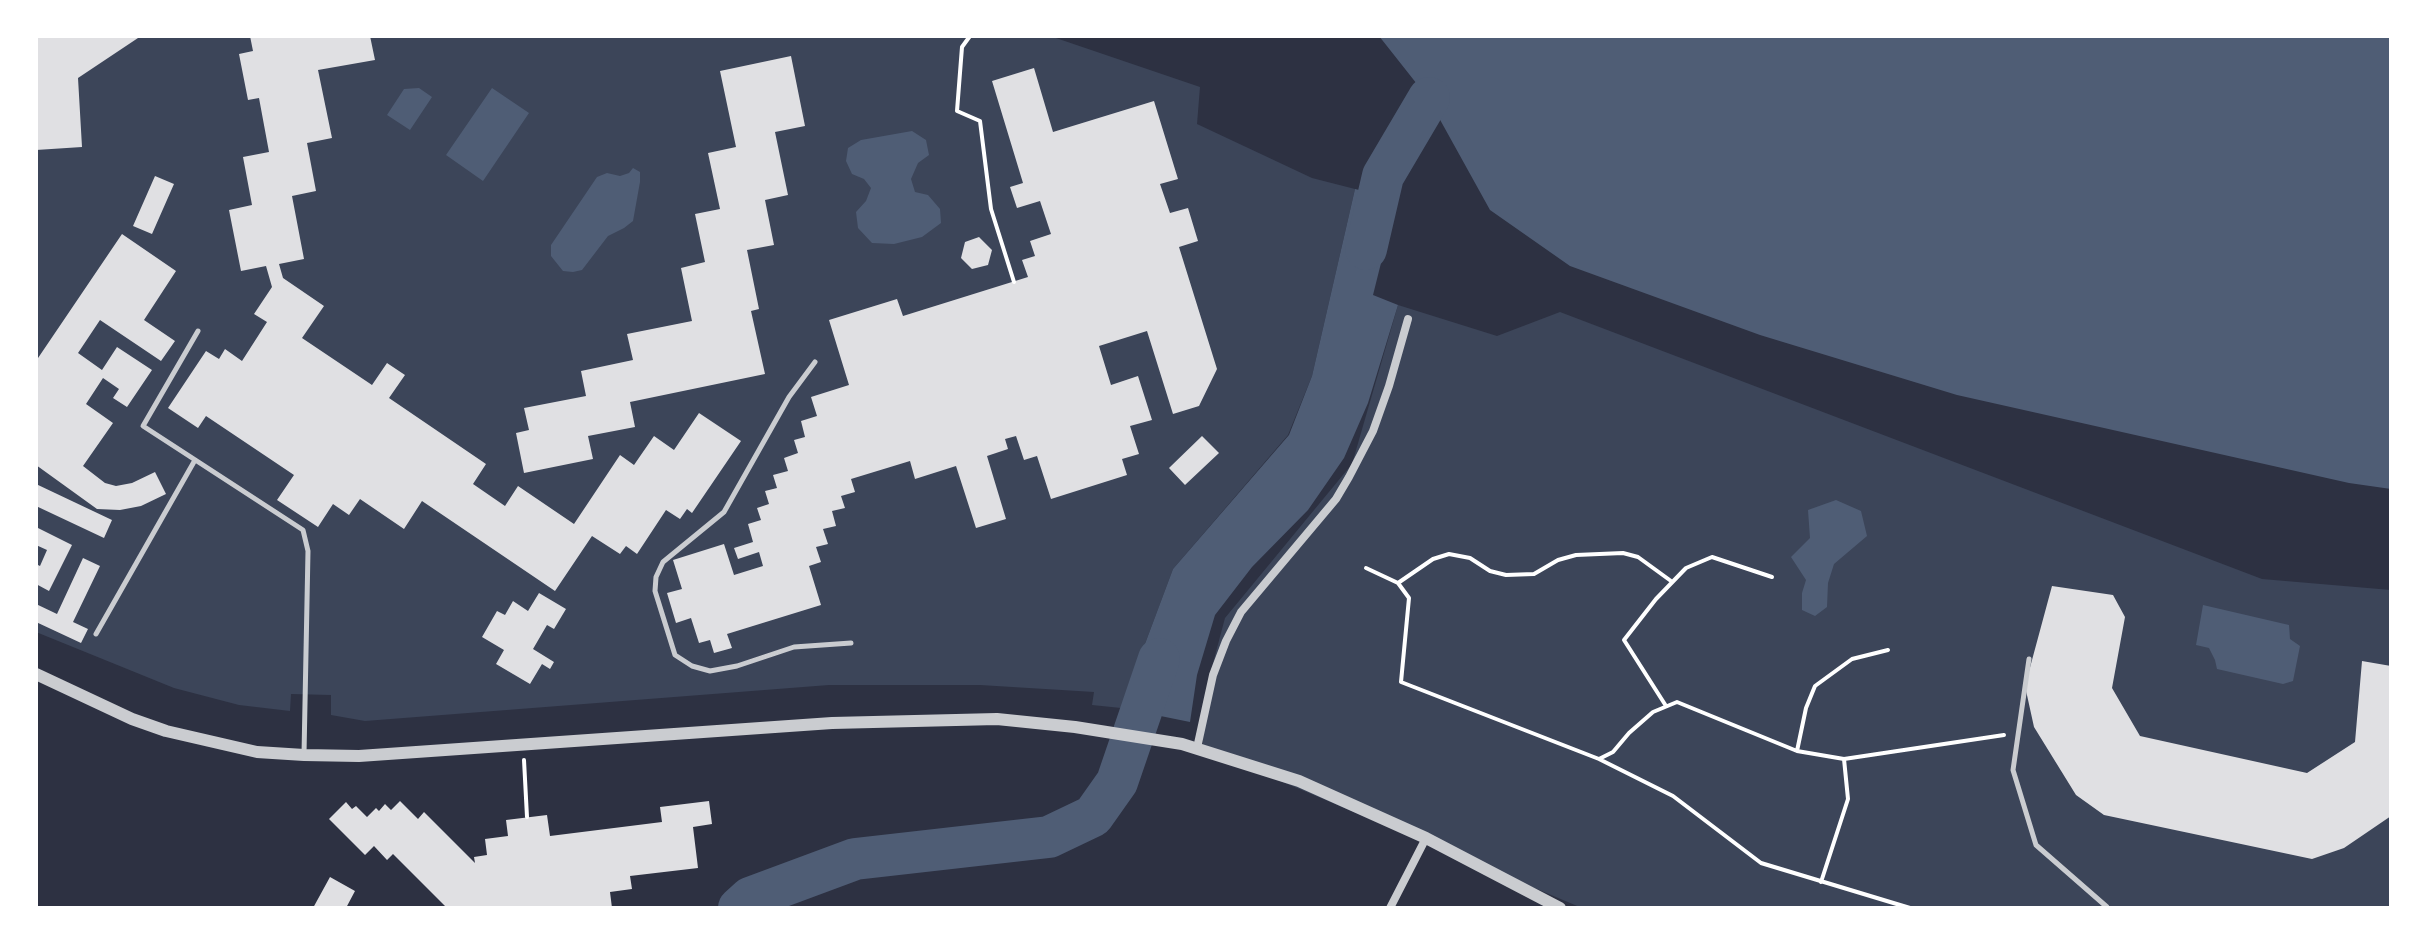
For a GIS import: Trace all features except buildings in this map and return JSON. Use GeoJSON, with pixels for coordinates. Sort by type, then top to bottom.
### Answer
{"type":"FeatureCollection","features":[{"type":"Feature","properties":{"kind":"street"},"geometry":{"type":"LineString","coordinates":[[1197,748],[1213,675],[1226,641],[1241,612],[1336,499],[1349,477],[1373,431],[1408,319]]}},
{"type":"Feature","properties":{"kind":"street"},"geometry":{"type":"LineString","coordinates":[[36,674],[132,719],[166,731],[257,752],[304,755],[374,755],[846,723],[997,719],[1075,727],[1182,744],[1299,781],[1426,838],[1560,908]]}},
{"type":"Feature","properties":{"kind":"street"},"geometry":{"type":"LineString","coordinates":[[1390,908],[1426,838]]}},
{"type":"Feature","properties":{"kind":"lane"},"geometry":{"type":"LineString","coordinates":[[198,331],[143,426],[303,530],[308,551],[304,755]]}},
{"type":"Feature","properties":{"kind":"lane"},"geometry":{"type":"LineString","coordinates":[[815,362],[789,397],[724,512],[663,562],[656,577],[655,591],[675,655],[692,666],[710,671],[737,666],[794,647],[851,643]]}},
{"type":"Feature","properties":{"kind":"lane"},"geometry":{"type":"LineString","coordinates":[[96,634],[195,460]]}},
{"type":"Feature","properties":{"kind":"lane"},"geometry":{"type":"LineString","coordinates":[[2029,659],[2013,770],[2036,845],[2107,907]]}},
{"type":"Feature","properties":{"kind":"path"},"geometry":{"type":"LineString","coordinates":[[970,36],[962,47],[957,111],[980,121],[991,209],[1014,282]]}},
{"type":"Feature","properties":{"kind":"path"},"geometry":{"type":"LineString","coordinates":[[1398,583],[1433,559],[1449,554],[1470,558],[1490,571],[1506,575],[1534,574],[1558,560],[1576,555],[1623,553],[1638,557],[1671,581]]}},
{"type":"Feature","properties":{"kind":"path"},"geometry":{"type":"LineString","coordinates":[[1666,706],[1624,640],[1671,581],[1686,568],[1712,557],[1772,577]]}},
{"type":"Feature","properties":{"kind":"path"},"geometry":{"type":"LineString","coordinates":[[1366,568],[1398,583],[1409,598],[1401,682],[1599,759],[1673,796],[1761,863],[1910,908]]}},
{"type":"Feature","properties":{"kind":"path"},"geometry":{"type":"LineString","coordinates":[[1797,751],[1806,708],[1815,686],[1852,659],[1888,650]]}},
{"type":"Feature","properties":{"kind":"path"},"geometry":{"type":"LineString","coordinates":[[1599,759],[1613,752],[1653,712],[1677,702],[1797,751],[1844,759],[2017,734]]}},
{"type":"Feature","properties":{"kind":"path"},"geometry":{"type":"LineString","coordinates":[[1821,882],[1848,799],[1844,759]]}},
{"type":"Feature","properties":{"kind":"path"},"geometry":{"type":"LineString","coordinates":[[525,781],[527,817]]}},
{"type":"Feature","properties":{"kind":"shaded area"},"geometry":{"type":"Polygon","coordinates":[[[36,36],[1050,36],[1200,87],[1197,124],[1312,178],[1355,189],[1312,376],[1288,435],[1173,569],[1121,708],[1092,705],[1094,692],[980,685],[829,685],[365,721],[331,715],[331,695],[291,694],[290,711],[239,705],[174,688],[36,632],[36,36]]]}},
{"type":"Feature","properties":{"kind":"shaded area"},"geometry":{"type":"Polygon","coordinates":[[[1379,36],[2391,36],[2391,489],[2349,483],[1957,395],[1760,335],[1570,266],[1490,210],[1428,98],[1379,36]]]}},
{"type":"Feature","properties":{"kind":"shaded area"},"geometry":{"type":"Polygon","coordinates":[[[419,88],[432,97],[410,130],[387,115],[404,89],[419,88]]]}},
{"type":"Feature","properties":{"kind":"shaded area"},"geometry":{"type":"Polygon","coordinates":[[[492,88],[529,113],[483,181],[446,155],[492,88]]]}},
{"type":"Feature","properties":{"kind":"shaded area"},"geometry":{"type":"Polygon","coordinates":[[[912,131],[926,140],[929,155],[918,163],[911,179],[915,192],[928,195],[940,209],[941,223],[922,237],[894,244],[872,243],[858,228],[856,212],[866,201],[871,188],[864,179],[852,174],[846,161],[848,148],[861,140],[912,131]]]}},
{"type":"Feature","properties":{"kind":"shaded area"},"geometry":{"type":"Polygon","coordinates":[[[633,168],[640,172],[640,182],[633,221],[608,236],[582,270],[563,271],[551,256],[551,245],[597,177],[607,173],[620,176],[633,168]]]}},
{"type":"Feature","properties":{"kind":"shaded area"},"geometry":{"type":"Polygon","coordinates":[[[1355,189],[1397,199],[1373,295],[1398,305],[1368,403],[1344,458],[1308,510],[1252,567],[1215,615],[1197,675],[1190,722],[1121,708],[1173,569],[1289,435],[1312,376],[1355,189]]]}},
{"type":"Feature","properties":{"kind":"shaded area"},"geometry":{"type":"Polygon","coordinates":[[[1398,305],[1497,336],[1560,312],[2262,579],[2391,590],[2391,908],[1582,908],[1202,748],[1209,678],[1225,618],[1352,464],[1398,305]]]}},
{"type":"Feature","properties":{"kind":"shaded area"},"geometry":{"type":"Polygon","coordinates":[[[1836,500],[1861,511],[1867,536],[1834,564],[1828,583],[1827,607],[1815,616],[1802,610],[1806,580],[1791,557],[1810,538],[1808,510],[1836,500]]]}},
{"type":"Feature","properties":{"kind":"shaded area"},"geometry":{"type":"Polygon","coordinates":[[[2203,605],[2289,625],[2290,639],[2300,646],[2293,681],[2283,684],[2217,669],[2209,648],[2196,645],[2203,605]]]}},
{"type":"Feature","properties":{"kind":"waterway"},"geometry":{"type":"LineString","coordinates":[[1366,249],[1383,176],[1429,98]]}},
{"type":"Feature","properties":{"kind":"waterway"},"geometry":{"type":"LineString","coordinates":[[739,908],[750,898],[855,859],[1049,837],[1093,816],[1117,782],[1159,659]]}}]}
